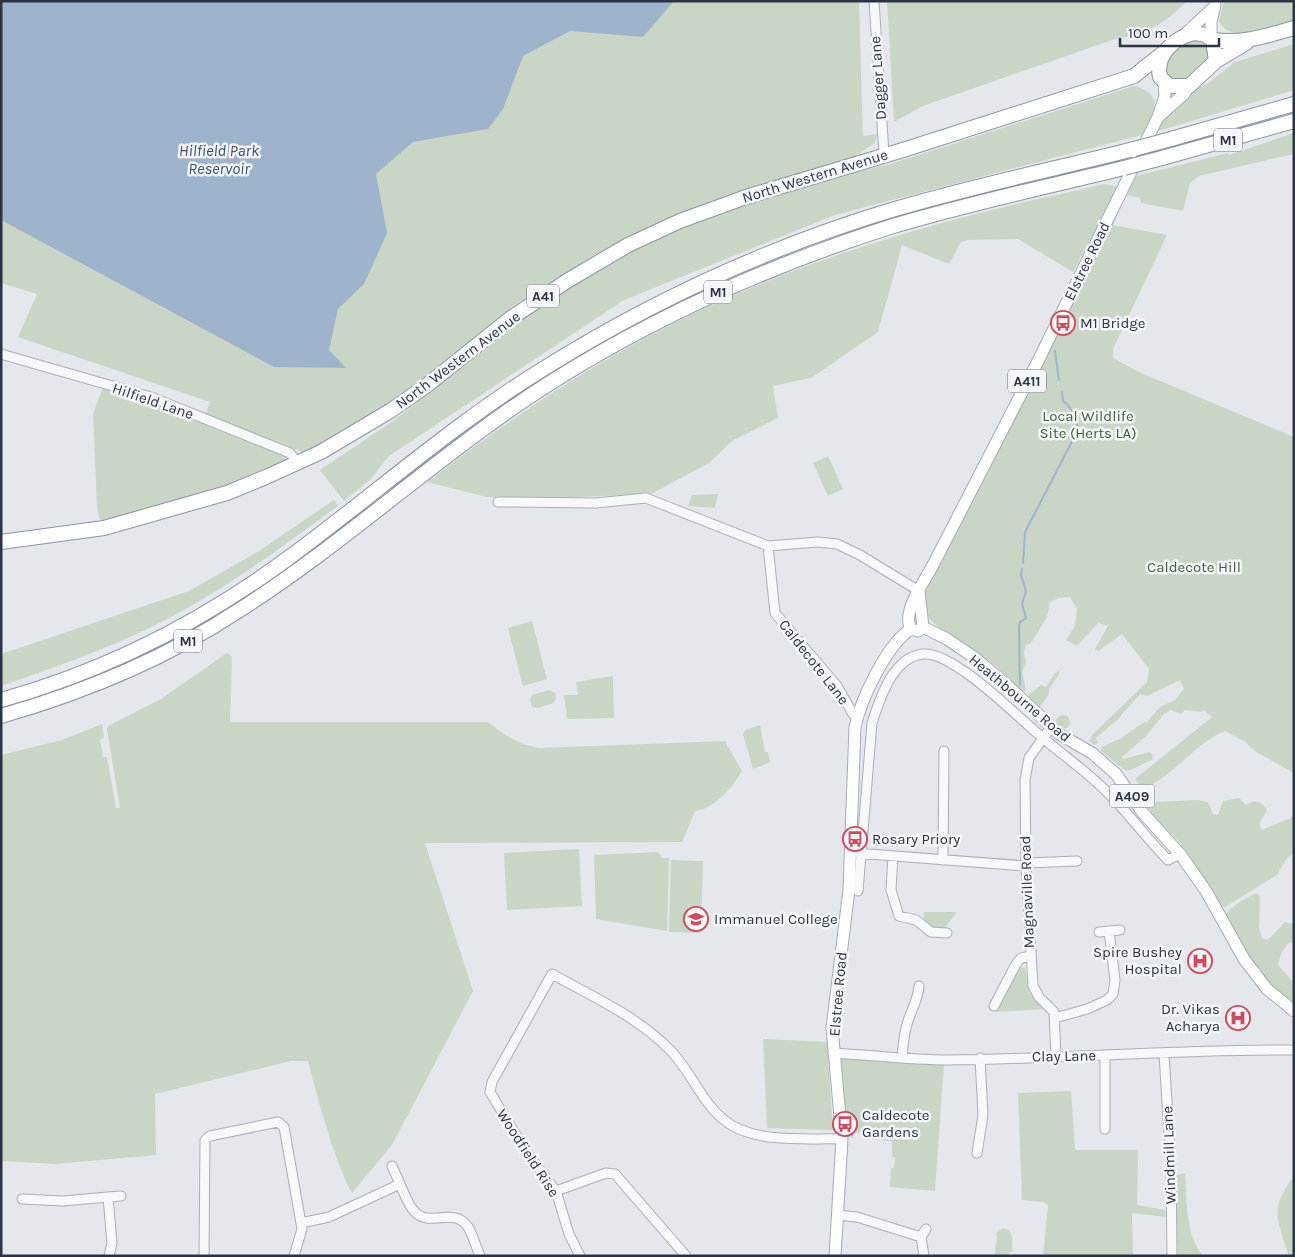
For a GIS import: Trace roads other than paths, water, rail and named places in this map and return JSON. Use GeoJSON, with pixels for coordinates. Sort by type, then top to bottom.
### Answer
{"type":"FeatureCollection","features":[{"type":"Feature","properties":{"kind":"highway"},"geometry":{"type":"LineString","coordinates":[[1249,41],[1216,61],[1189,86],[1172,87],[1163,81],[1158,65],[1163,53],[1184,35],[1200,33],[1212,39],[1230,43],[1249,41],[1294,28]]}},
{"type":"Feature","properties":{"kind":"highway"},"geometry":{"type":"LineString","coordinates":[[1212,39],[1216,61]]}},
{"type":"Feature","properties":{"kind":"highway","name":"North Western Avenue"},"geometry":{"type":"LineString","coordinates":[[1,542],[104,528],[227,493],[298,463],[350,436],[426,386],[511,318],[567,281],[628,245],[680,221],[736,201],[1134,76],[1163,53]]}},
{"type":"Feature","properties":{"kind":"highway","name":"North Western Avenue"},"geometry":{"type":"LineString","coordinates":[[1134,76],[1163,81]]}},
{"type":"Feature","properties":{"kind":"highway","name":"M1"},"geometry":{"type":"LineString","coordinates":[[1,700],[51,685],[105,664],[201,616],[285,560],[490,404],[573,350],[662,302],[756,258],[854,222],[920,202],[1134,150],[1294,104]]}},
{"type":"Feature","properties":{"kind":"highway","name":"M1"},"geometry":{"type":"LineString","coordinates":[[1,716],[56,700],[119,675],[209,629],[294,573],[462,443],[521,402],[602,352],[699,301],[771,269],[885,229],[1162,158],[1294,121]]}},
{"type":"Feature","properties":{"kind":"main road"},"geometry":{"type":"LineString","coordinates":[[1184,35],[1215,5]]}},
{"type":"Feature","properties":{"kind":"main road"},"geometry":{"type":"LineString","coordinates":[[1212,39],[1215,5]]}},
{"type":"Feature","properties":{"kind":"main road","name":"Elstree Road"},"geometry":{"type":"LineString","coordinates":[[835,1256],[842,1139],[833,1053],[833,1012],[849,890],[856,853],[853,745],[857,716],[890,650],[902,635],[917,623],[920,591],[1036,365],[1158,117],[1164,99],[1163,81]]}},
{"type":"Feature","properties":{"kind":"main road","name":"Elstree Road"},"geometry":{"type":"LineString","coordinates":[[1158,117],[1184,94],[1189,86]]}},
{"type":"Feature","properties":{"kind":"main road","name":"Heathbourne Road"},"geometry":{"type":"LineString","coordinates":[[917,623],[947,639],[975,658],[1010,686],[1051,727],[1092,753],[1111,769],[1143,813],[1180,854],[1206,890],[1246,961],[1267,989],[1294,1010]]}},
{"type":"Feature","properties":{"kind":"street","name":"Dagger Lane"},"geometry":{"type":"LineString","coordinates":[[874,1],[884,154]]}},
{"type":"Feature","properties":{"kind":"street","name":"Hilfield Lane"},"geometry":{"type":"LineString","coordinates":[[1,354],[151,398],[290,453],[298,463]]}},
{"type":"Feature","properties":{"kind":"street"},"geometry":{"type":"LineString","coordinates":[[498,502],[596,503],[646,498],[768,546],[818,542],[837,544],[860,554],[920,591]]}},
{"type":"Feature","properties":{"kind":"street","name":"Caldecote Lane"},"geometry":{"type":"LineString","coordinates":[[768,546],[774,607],[779,620],[837,686],[853,714],[857,716]]}},
{"type":"Feature","properties":{"kind":"street"},"geometry":{"type":"LineString","coordinates":[[858,891],[856,853],[872,723],[894,672],[907,659],[923,654],[932,654],[944,659],[982,686],[1092,777],[1168,860],[1180,854]]}},
{"type":"Feature","properties":{"kind":"street","name":"Magnaville Road"},"geometry":{"type":"LineString","coordinates":[[1051,727],[1034,750],[1027,766],[1026,864],[1030,956],[1035,992],[1052,1008],[1055,1018]]}},
{"type":"Feature","properties":{"kind":"street"},"geometry":{"type":"LineString","coordinates":[[943,860],[944,751]]}},
{"type":"Feature","properties":{"kind":"street"},"geometry":{"type":"LineString","coordinates":[[856,853],[1026,864],[1077,861]]}},
{"type":"Feature","properties":{"kind":"street"},"geometry":{"type":"LineString","coordinates":[[893,856],[890,890],[900,916],[916,920],[931,932],[947,933]]}},
{"type":"Feature","properties":{"kind":"street"},"geometry":{"type":"LineString","coordinates":[[1056,1056],[1055,1018],[1087,1009],[1107,1000],[1113,994],[1115,980],[1104,932],[1120,930]]}},
{"type":"Feature","properties":{"kind":"street"},"geometry":{"type":"LineString","coordinates":[[994,1006],[1016,964],[1021,958],[1030,956]]}},
{"type":"Feature","properties":{"kind":"street","name":"Woodfield Rise"},"geometry":{"type":"LineString","coordinates":[[580,1256],[569,1234],[556,1191],[524,1150],[490,1092],[492,1082],[552,974],[632,1018],[655,1035],[677,1058],[714,1111],[733,1126],[762,1136],[842,1139]]}},
{"type":"Feature","properties":{"kind":"street"},"geometry":{"type":"LineString","coordinates":[[902,1057],[904,1036],[908,1021],[918,999],[919,986]]}},
{"type":"Feature","properties":{"kind":"street","name":"Clay Lane"},"geometry":{"type":"LineString","coordinates":[[833,1053],[938,1060],[1164,1054],[1197,1051],[1294,1050]]}},
{"type":"Feature","properties":{"kind":"street","name":"Windmill Lane"},"geometry":{"type":"LineString","coordinates":[[1164,1054],[1171,1166],[1172,1256]]}},
{"type":"Feature","properties":{"kind":"street"},"geometry":{"type":"LineString","coordinates":[[1105,1056],[1106,1129]]}},
{"type":"Feature","properties":{"kind":"street"},"geometry":{"type":"LineString","coordinates":[[977,1153],[983,1115],[980,1058]]}},
{"type":"Feature","properties":{"kind":"street"},"geometry":{"type":"LineString","coordinates":[[204,1256],[204,1143],[210,1136],[275,1122],[282,1124],[301,1222],[302,1233],[294,1256]]}},
{"type":"Feature","properties":{"kind":"street"},"geometry":{"type":"LineString","coordinates":[[392,1166],[411,1207],[421,1216],[428,1219],[451,1216],[464,1223],[480,1256]]}},
{"type":"Feature","properties":{"kind":"street"},"geometry":{"type":"LineString","coordinates":[[556,1191],[606,1174],[615,1174],[686,1256]]}},
{"type":"Feature","properties":{"kind":"street"},"geometry":{"type":"LineString","coordinates":[[301,1222],[329,1217],[400,1184]]}},
{"type":"Feature","properties":{"kind":"street"},"geometry":{"type":"LineString","coordinates":[[22,1199],[63,1201],[121,1196]]}},
{"type":"Feature","properties":{"kind":"street"},"geometry":{"type":"LineString","coordinates":[[108,1197],[112,1243],[109,1256]]}},
{"type":"Feature","properties":{"kind":"street"},"geometry":{"type":"LineString","coordinates":[[837,1215],[857,1217],[920,1238]]}},
{"type":"Feature","properties":{"kind":"street"},"geometry":{"type":"LineString","coordinates":[[924,1256],[920,1238],[926,1229]]}},
{"type":"Feature","properties":{"kind":"water","name":"Hilfield Park Reservoir"},"geometry":{"type":"Polygon","coordinates":[[[1,1],[674,1],[643,37],[570,31],[523,56],[503,109],[488,129],[413,142],[376,174],[387,233],[364,284],[338,309],[329,350],[346,368],[274,367],[1,220],[1,1]]]}},
{"type":"Feature","properties":{"kind":"waterway"},"geometry":{"type":"LineString","coordinates":[[1055,351],[1059,380]]}},
{"type":"Feature","properties":{"kind":"waterway"},"geometry":{"type":"LineString","coordinates":[[1023,563],[1025,532],[1078,430],[1074,414],[1063,401],[1062,392]]}},
{"type":"Feature","properties":{"kind":"waterway"},"geometry":{"type":"LineString","coordinates":[[1020,685],[1019,626],[1020,622],[1026,618],[1022,604],[1026,591],[1021,575],[1022,569]]}},
{"type":"Feature","properties":{"kind":"place","name":"M1 Bridge"},"geometry":{"type":"Point","coordinates":[1063,323]}},
{"type":"Feature","properties":{"kind":"place","name":"Rosary Priory"},"geometry":{"type":"Point","coordinates":[855,839]}},
{"type":"Feature","properties":{"kind":"place","name":"Immanuel College"},"geometry":{"type":"Point","coordinates":[696,919]}},
{"type":"Feature","properties":{"kind":"place","name":"Spire Bushey Hospital"},"geometry":{"type":"Point","coordinates":[1200,961]}},
{"type":"Feature","properties":{"kind":"place","name":"Dr. Vikas Acharya"},"geometry":{"type":"Point","coordinates":[1238,1018]}},
{"type":"Feature","properties":{"kind":"place","name":"Caldecote Gardens"},"geometry":{"type":"Point","coordinates":[845,1124]}},
{"type":"Feature","properties":{"kind":"park label","name":"Local Wildlife Site (Herts LA)"},"geometry":{"type":"Point","coordinates":[1088,424]}},
{"type":"Feature","properties":{"kind":"park label","name":"Caldecote Hill"},"geometry":{"type":"Point","coordinates":[1194,567]}}]}
